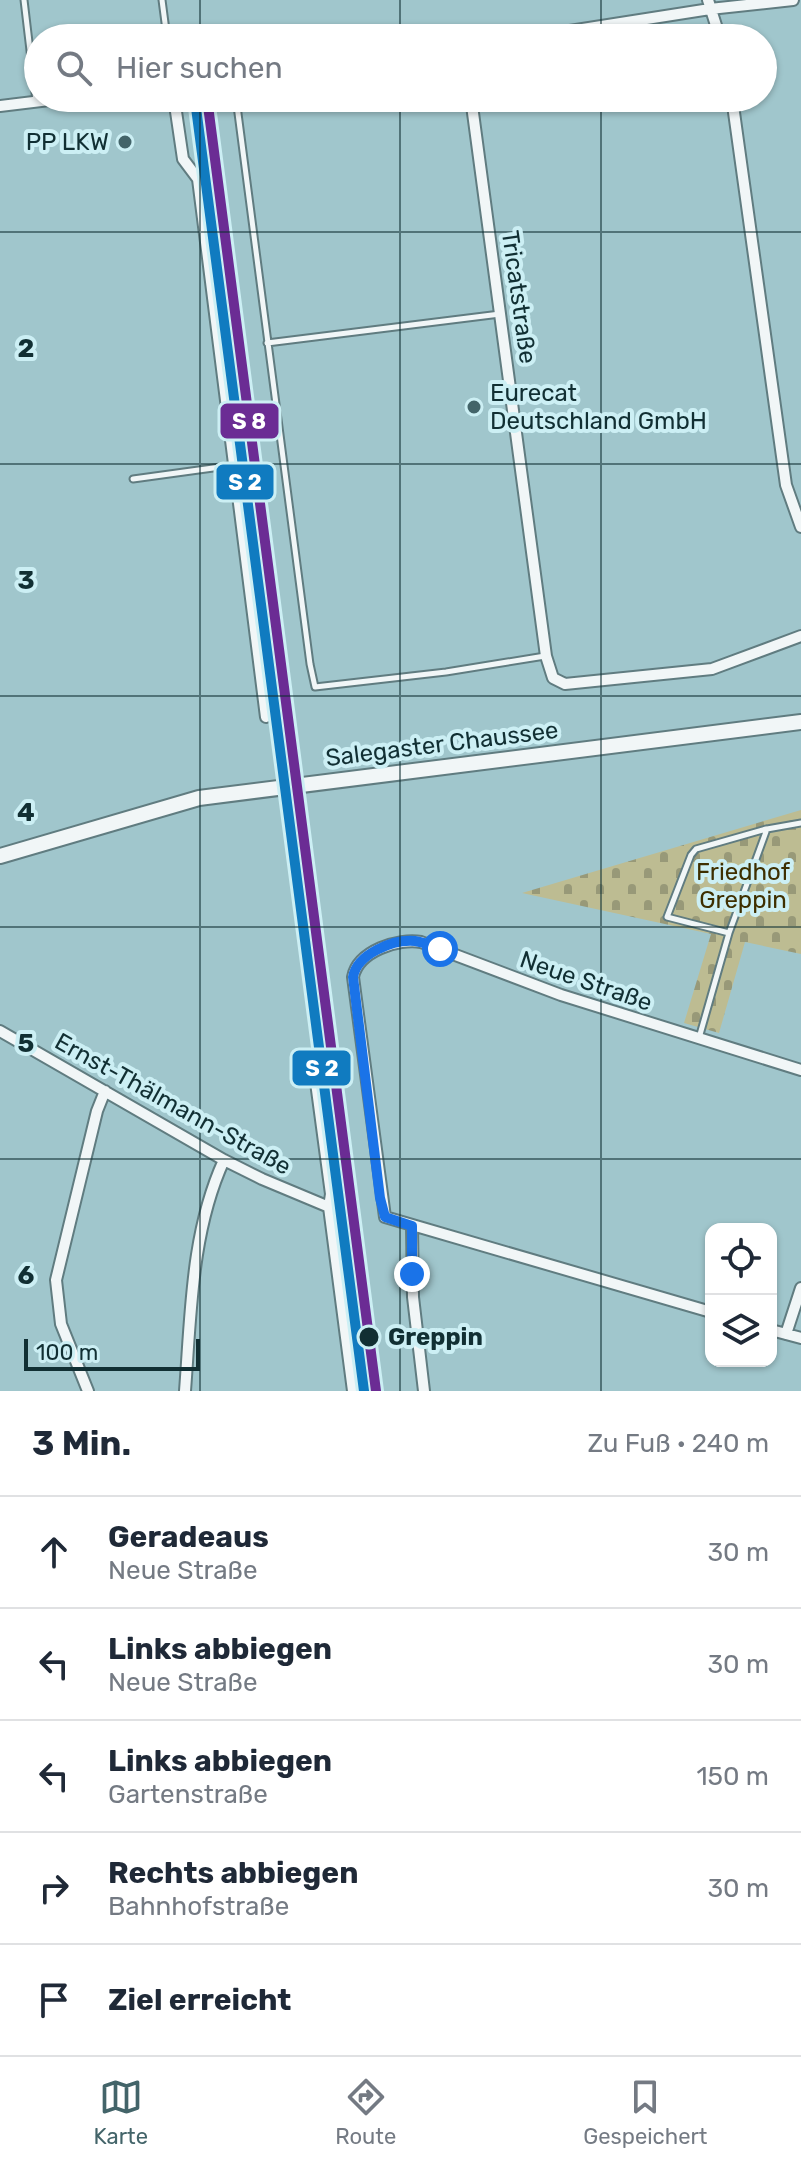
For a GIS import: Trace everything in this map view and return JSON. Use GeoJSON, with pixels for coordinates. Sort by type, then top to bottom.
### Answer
{"type":"FeatureCollection","features":[{"type":"Feature","properties":{"kind":"main road","name":"Salegaster Chaussee"},"geometry":{"type":"LineString","coordinates":[[0,856],[199,798],[801,722]]}},
{"type":"Feature","properties":{"kind":"street"},"geometry":{"type":"LineString","coordinates":[[601,24],[709,4],[793,0]]}},
{"type":"Feature","properties":{"kind":"street"},"geometry":{"type":"LineString","coordinates":[[709,4],[715,24]]}},
{"type":"Feature","properties":{"kind":"street"},"geometry":{"type":"LineString","coordinates":[[0,106],[24,103]]}},
{"type":"Feature","properties":{"kind":"street"},"geometry":{"type":"LineString","coordinates":[[176,112],[183,159],[198,179],[266,717]]}},
{"type":"Feature","properties":{"kind":"street","name":"Tricatstraße"},"geometry":{"type":"LineString","coordinates":[[473,112],[546,656],[553,678],[565,684],[712,669],[801,636]]}},
{"type":"Feature","properties":{"kind":"street"},"geometry":{"type":"LineString","coordinates":[[734,112],[786,485],[801,527]]}},
{"type":"Feature","properties":{"kind":"street","name":"Neue Straße"},"geometry":{"type":"LineString","coordinates":[[412,1226],[385,1217],[380,1198],[353,977],[355,968],[362,960],[391,944],[421,942],[561,995],[801,1070]]}},
{"type":"Feature","properties":{"kind":"street","name":"Ernst-Thälmann-Straße"},"geometry":{"type":"LineString","coordinates":[[0,1031],[224,1160],[329,1207]]}},
{"type":"Feature","properties":{"kind":"street"},"geometry":{"type":"LineString","coordinates":[[313,1060],[353,1391]]}},
{"type":"Feature","properties":{"kind":"street"},"geometry":{"type":"LineString","coordinates":[[88,1391],[61,1324],[56,1280],[97,1111],[105,1091]]}},
{"type":"Feature","properties":{"kind":"street"},"geometry":{"type":"LineString","coordinates":[[185,1391],[195,1257],[224,1160]]}},
{"type":"Feature","properties":{"kind":"street"},"geometry":{"type":"LineString","coordinates":[[424,1391],[413,1297],[412,1226],[705,1310]]}},
{"type":"Feature","properties":{"kind":"street"},"geometry":{"type":"LineString","coordinates":[[786,1334],[801,1288]]}},
{"type":"Feature","properties":{"kind":"street"},"geometry":{"type":"LineString","coordinates":[[777,1332],[801,1338]]}},
{"type":"Feature","properties":{"kind":"lane"},"geometry":{"type":"LineString","coordinates":[[24,0],[27,24]]}},
{"type":"Feature","properties":{"kind":"lane"},"geometry":{"type":"LineString","coordinates":[[162,0],[165,24]]}},
{"type":"Feature","properties":{"kind":"lane"},"geometry":{"type":"LineString","coordinates":[[238,112],[315,687],[446,672],[546,656]]}},
{"type":"Feature","properties":{"kind":"lane"},"geometry":{"type":"LineString","coordinates":[[267,343],[501,314]]}},
{"type":"Feature","properties":{"kind":"lane"},"geometry":{"type":"LineString","coordinates":[[133,479],[235,465]]}},
{"type":"Feature","properties":{"kind":"lane"},"geometry":{"type":"LineString","coordinates":[[729,933],[667,917],[691,855],[696,849],[801,823]]}},
{"type":"Feature","properties":{"kind":"lane"},"geometry":{"type":"LineString","coordinates":[[698,1040],[729,933],[767,829]]}},
{"type":"Feature","properties":{"kind":"green space","name":"Friedhof Greppin"},"geometry":{"type":"Polygon","coordinates":[[[801,810],[801,954],[745,942],[719,1033],[684,1023],[711,934],[522,893],[801,810]]]}},
{"type":"Feature","properties":{"kind":"transit line"},"geometry":{"type":"LineString","coordinates":[[197,112],[364,1391]]}},
{"type":"Feature","properties":{"kind":"transit line"},"geometry":{"type":"LineString","coordinates":[[209,112],[376,1391]]}},
{"type":"Feature","properties":{"kind":"place","name":"PP LKW"},"geometry":{"type":"Point","coordinates":[125,142]}},
{"type":"Feature","properties":{"kind":"place","name":"Eurecat Deutschland GmbH"},"geometry":{"type":"Point","coordinates":[474,407]}},
{"type":"Feature","properties":{"kind":"place","name":"Greppin"},"geometry":{"type":"Point","coordinates":[369,1337]}},
{"type":"Feature","properties":{"kind":"route"},"geometry":{"type":"LineString","coordinates":[[412,1274],[412,1226],[385,1217],[380,1198],[353,977],[355,968],[362,960],[391,944],[412,941],[440,949]]}}]}
